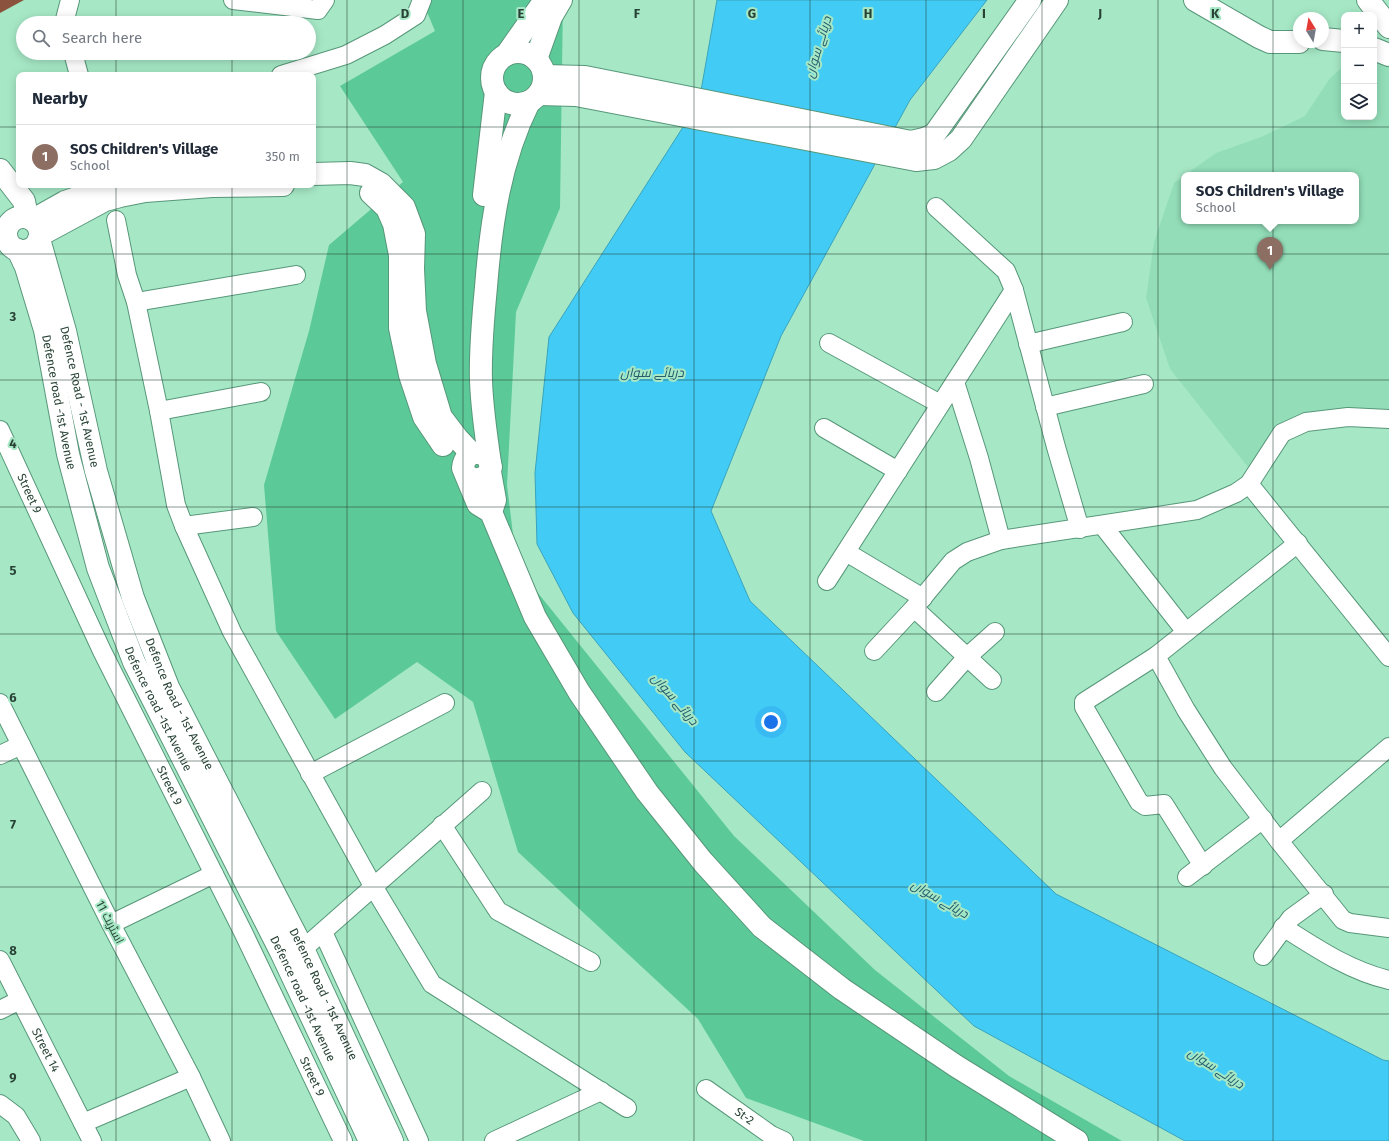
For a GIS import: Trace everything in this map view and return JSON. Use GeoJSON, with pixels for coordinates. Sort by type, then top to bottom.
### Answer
{"type":"FeatureCollection","features":[{"type":"Feature","properties":{"kind":"main road"},"geometry":{"type":"LineString","coordinates":[[545,0],[506,54],[497,62],[492,74],[493,86],[499,97],[510,103],[537,83],[580,86],[913,151],[934,158],[949,150],[960,139],[1057,0]]}},
{"type":"Feature","properties":{"kind":"main road"},"geometry":{"type":"LineString","coordinates":[[476,464],[481,383],[480,356],[490,235],[504,165],[511,141],[537,83],[551,17],[561,0]]}},
{"type":"Feature","properties":{"kind":"main road"},"geometry":{"type":"LineString","coordinates":[[913,151],[924,140],[934,135],[1030,0]]}},
{"type":"Feature","properties":{"kind":"main road"},"geometry":{"type":"LineString","coordinates":[[1195,0],[1270,42],[1293,42]]}},
{"type":"Feature","properties":{"kind":"main road"},"geometry":{"type":"LineString","coordinates":[[1368,0],[1389,27]]}},
{"type":"Feature","properties":{"kind":"main road"},"geometry":{"type":"LineString","coordinates":[[1329,40],[1341,41]]}},
{"type":"Feature","properties":{"kind":"main road"},"geometry":{"type":"LineString","coordinates":[[1377,50],[1389,55]]}},
{"type":"Feature","properties":{"kind":"main road"},"geometry":{"type":"LineString","coordinates":[[506,54],[513,52],[525,53],[537,83]]}},
{"type":"Feature","properties":{"kind":"main road"},"geometry":{"type":"LineString","coordinates":[[496,92],[483,206],[474,262],[469,336],[469,384],[478,504],[491,512],[535,617],[579,692],[647,792],[703,862],[762,927],[842,989],[950,1062],[1077,1141]]}},
{"type":"Feature","properties":{"kind":"main road","name":"Defence Road - 1st Avenue"},"geometry":{"type":"LineString","coordinates":[[0,170],[24,201],[35,228],[65,331],[96,471],[133,598],[168,687],[303,949],[392,1141]]}},
{"type":"Feature","properties":{"kind":"main road"},"geometry":{"type":"LineString","coordinates":[[316,174],[350,173],[364,175],[381,184],[404,207],[414,234],[413,269],[415,311],[425,364],[441,416],[476,464]]}},
{"type":"Feature","properties":{"kind":"main road"},"geometry":{"type":"LineString","coordinates":[[316,184],[357,186],[374,194],[386,208],[394,224],[400,249],[400,328],[410,375],[424,417],[443,445],[476,464]]}},
{"type":"Feature","properties":{"kind":"main road"},"geometry":{"type":"LineString","coordinates":[[18,250],[32,248],[35,228],[65,202],[106,188]]}},
{"type":"Feature","properties":{"kind":"main road"},"geometry":{"type":"LineString","coordinates":[[35,228],[105,200],[120,196],[145,191],[185,188]]}},
{"type":"Feature","properties":{"kind":"main road","name":"Defence road -1st Avenue"},"geometry":{"type":"LineString","coordinates":[[35,228],[16,218],[8,225],[3,226],[7,243],[18,250],[26,268],[45,330],[68,454],[98,568],[134,662],[281,952],[370,1141]]}},
{"type":"Feature","properties":{"kind":"main road"},"geometry":{"type":"LineString","coordinates":[[248,888],[268,880]]}},
{"type":"Feature","properties":{"kind":"street"},"geometry":{"type":"LineString","coordinates":[[66,16],[70,0]]}},
{"type":"Feature","properties":{"kind":"street"},"geometry":{"type":"LineString","coordinates":[[233,0],[318,10],[325,0]]}},
{"type":"Feature","properties":{"kind":"street"},"geometry":{"type":"LineString","coordinates":[[291,72],[346,55],[385,35],[416,15],[422,0]]}},
{"type":"Feature","properties":{"kind":"street"},"geometry":{"type":"LineString","coordinates":[[75,60],[78,72]]}},
{"type":"Feature","properties":{"kind":"street"},"geometry":{"type":"LineString","coordinates":[[936,207],[1006,271],[1014,290],[1045,407],[1080,529]]}},
{"type":"Feature","properties":{"kind":"street"},"geometry":{"type":"LineString","coordinates":[[116,220],[127,276],[136,302],[160,411],[176,505],[184,526],[232,632],[373,886],[432,984],[627,1108]]}},
{"type":"Feature","properties":{"kind":"street"},"geometry":{"type":"LineString","coordinates":[[136,302],[296,275]]}},
{"type":"Feature","properties":{"kind":"street"},"geometry":{"type":"LineString","coordinates":[[827,581],[1014,290]]}},
{"type":"Feature","properties":{"kind":"street"},"geometry":{"type":"LineString","coordinates":[[1028,344],[1123,322]]}},
{"type":"Feature","properties":{"kind":"street"},"geometry":{"type":"LineString","coordinates":[[829,344],[940,404]]}},
{"type":"Feature","properties":{"kind":"street"},"geometry":{"type":"LineString","coordinates":[[955,382],[979,458],[1001,540]]}},
{"type":"Feature","properties":{"kind":"street"},"geometry":{"type":"LineString","coordinates":[[1045,407],[1144,384]]}},
{"type":"Feature","properties":{"kind":"street"},"geometry":{"type":"LineString","coordinates":[[160,411],[261,392]]}},
{"type":"Feature","properties":{"kind":"street"},"geometry":{"type":"LineString","coordinates":[[874,652],[919,603],[953,562],[967,552],[1001,540],[1103,526],[1197,510],[1236,493],[1249,484],[1282,433],[1306,422],[1348,417],[1389,419]]}},
{"type":"Feature","properties":{"kind":"street"},"geometry":{"type":"LineString","coordinates":[[824,428],[898,471]]}},
{"type":"Feature","properties":{"kind":"street","name":"Street 9"},"geometry":{"type":"LineString","coordinates":[[0,430],[102,651],[214,874],[343,1141]]}},
{"type":"Feature","properties":{"kind":"street"},"geometry":{"type":"LineString","coordinates":[[1249,484],[1389,657]]}},
{"type":"Feature","properties":{"kind":"street"},"geometry":{"type":"LineString","coordinates":[[184,526],[253,517]]}},
{"type":"Feature","properties":{"kind":"street"},"geometry":{"type":"LineString","coordinates":[[1103,526],[1186,632]]}},
{"type":"Feature","properties":{"kind":"street"},"geometry":{"type":"LineString","coordinates":[[1203,866],[1164,804],[1145,806],[1139,802],[1084,707],[1084,702],[1156,656],[1298,543]]}},
{"type":"Feature","properties":{"kind":"street"},"geometry":{"type":"LineString","coordinates":[[846,552],[919,603],[968,657],[992,680]]}},
{"type":"Feature","properties":{"kind":"street"},"geometry":{"type":"LineString","coordinates":[[936,692],[968,657],[995,632]]}},
{"type":"Feature","properties":{"kind":"street"},"geometry":{"type":"LineString","coordinates":[[1156,656],[1186,710],[1219,761],[1263,819],[1324,894],[1338,915],[1346,922],[1389,928]]}},
{"type":"Feature","properties":{"kind":"street","name":"اسٹریٹ 11"},"geometry":{"type":"LineString","coordinates":[[0,703],[111,924],[191,1077],[221,1141]]}},
{"type":"Feature","properties":{"kind":"street"},"geometry":{"type":"LineString","coordinates":[[310,774],[445,703]]}},
{"type":"Feature","properties":{"kind":"street"},"geometry":{"type":"LineString","coordinates":[[0,754],[21,745]]}},
{"type":"Feature","properties":{"kind":"street"},"geometry":{"type":"LineString","coordinates":[[1280,840],[1389,747]]}},
{"type":"Feature","properties":{"kind":"street"},"geometry":{"type":"LineString","coordinates":[[303,949],[482,791]]}},
{"type":"Feature","properties":{"kind":"street"},"geometry":{"type":"LineString","coordinates":[[1187,877],[1263,819]]}},
{"type":"Feature","properties":{"kind":"street"},"geometry":{"type":"LineString","coordinates":[[442,825],[498,911],[591,962]]}},
{"type":"Feature","properties":{"kind":"street"},"geometry":{"type":"LineString","coordinates":[[111,924],[214,874]]}},
{"type":"Feature","properties":{"kind":"street"},"geometry":{"type":"LineString","coordinates":[[1263,956],[1291,918],[1324,894]]}},
{"type":"Feature","properties":{"kind":"street"},"geometry":{"type":"LineString","coordinates":[[1283,927],[1335,960],[1379,978],[1389,980]]}},
{"type":"Feature","properties":{"kind":"street"},"geometry":{"type":"LineString","coordinates":[[323,932],[420,1141]]}},
{"type":"Feature","properties":{"kind":"street","name":"Street 14"},"geometry":{"type":"LineString","coordinates":[[0,960],[92,1141]]}},
{"type":"Feature","properties":{"kind":"street"},"geometry":{"type":"LineString","coordinates":[[0,1010],[20,1000]]}},
{"type":"Feature","properties":{"kind":"street"},"geometry":{"type":"LineString","coordinates":[[83,1123],[191,1077]]}},
{"type":"Feature","properties":{"kind":"street","name":"St-2"},"geometry":{"type":"LineString","coordinates":[[706,1089],[771,1135],[784,1141]]}},
{"type":"Feature","properties":{"kind":"street"},"geometry":{"type":"LineString","coordinates":[[494,1141],[602,1091]]}},
{"type":"Feature","properties":{"kind":"street"},"geometry":{"type":"LineString","coordinates":[[0,1104],[8,1120],[30,1141]]}},
{"type":"Feature","properties":{"kind":"shaded area"},"geometry":{"type":"Polygon","coordinates":[[[422,0],[563,0],[560,208],[516,312],[507,485],[517,567],[734,836],[875,970],[1009,1076],[1122,1141],[864,1141],[746,1098],[698,1019],[518,852],[473,702],[417,662],[335,719],[276,631],[264,485],[309,331],[329,245],[403,182],[340,86],[435,31],[422,0]]]}},
{"type":"Feature","properties":{"kind":"shaded area"},"geometry":{"type":"Polygon","coordinates":[[[1377,48],[1389,63],[1389,412],[1340,413],[1288,420],[1265,442],[1251,471],[1170,369],[1146,298],[1154,242],[1174,183],[1181,178],[1181,224],[1359,224],[1359,172],[1189,172],[1216,153],[1261,137],[1305,116],[1330,78],[1341,69],[1341,120],[1377,120],[1377,48]]]}},
{"type":"Feature","properties":{"kind":"water","name":"دریائے سواں"},"geometry":{"type":"Polygon","coordinates":[[[717,0],[987,0],[910,100],[781,336],[711,511],[750,601],[1056,894],[1383,1060],[1389,1061],[1389,1141],[1185,1141],[974,1026],[685,752],[573,613],[537,544],[535,473],[549,337],[699,102],[717,0]]]}},
{"type":"Feature","properties":{"kind":"building"},"geometry":{"type":"Polygon","coordinates":[[[0,0],[24,0],[0,13],[0,0]]]}},
{"type":"Feature","properties":{"kind":"place","name":"SOS Children's Village"},"geometry":{"type":"Point","coordinates":[1270,270]}}]}
